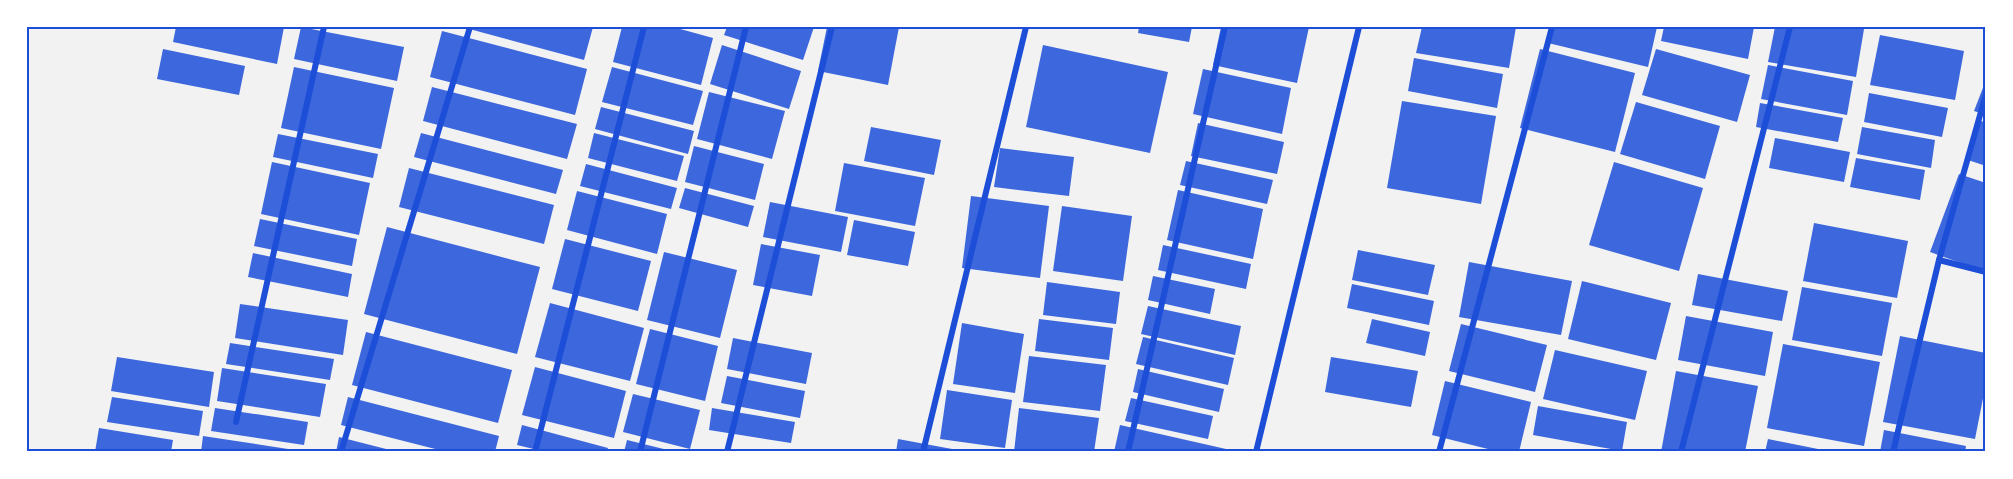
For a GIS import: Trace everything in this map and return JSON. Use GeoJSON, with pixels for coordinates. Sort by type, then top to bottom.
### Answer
{"type":"FeatureCollection","features":[{"type":"Feature","properties":{"kind":"street"},"geometry":{"type":"LineString","coordinates":[[236,422],[324,27]]}},
{"type":"Feature","properties":{"kind":"street"},"geometry":{"type":"LineString","coordinates":[[341,452],[470,27]]}},
{"type":"Feature","properties":{"kind":"street"},"geometry":{"type":"LineString","coordinates":[[535,452],[644,27]]}},
{"type":"Feature","properties":{"kind":"street"},"geometry":{"type":"LineString","coordinates":[[640,452],[746,27]]}},
{"type":"Feature","properties":{"kind":"street"},"geometry":{"type":"LineString","coordinates":[[727,452],[832,27]]}},
{"type":"Feature","properties":{"kind":"street"},"geometry":{"type":"LineString","coordinates":[[923,452],[1026,27]]}},
{"type":"Feature","properties":{"kind":"street"},"geometry":{"type":"LineString","coordinates":[[1128,452],[1226,27]]}},
{"type":"Feature","properties":{"kind":"street"},"geometry":{"type":"LineString","coordinates":[[1256,452],[1359,27]]}},
{"type":"Feature","properties":{"kind":"street"},"geometry":{"type":"LineString","coordinates":[[1438,452],[1552,27]]}},
{"type":"Feature","properties":{"kind":"street"},"geometry":{"type":"LineString","coordinates":[[1681,452],[1790,27]]}},
{"type":"Feature","properties":{"kind":"street"},"geometry":{"type":"LineString","coordinates":[[1893,452],[1939,260],[1986,94]]}},
{"type":"Feature","properties":{"kind":"street"},"geometry":{"type":"LineString","coordinates":[[1939,260],[1986,272]]}},
{"type":"Feature","properties":{"kind":"building"},"geometry":{"type":"Polygon","coordinates":[[[176,27],[284,27],[277,64],[173,42],[176,27]]]}},
{"type":"Feature","properties":{"kind":"building"},"geometry":{"type":"Polygon","coordinates":[[[301,27],[404,47],[397,81],[294,59],[301,27]]]}},
{"type":"Feature","properties":{"kind":"building"},"geometry":{"type":"Polygon","coordinates":[[[462,27],[593,27],[584,60],[462,27]]]}},
{"type":"Feature","properties":{"kind":"building"},"geometry":{"type":"Polygon","coordinates":[[[622,27],[673,27],[713,38],[701,85],[613,62],[622,27]]]}},
{"type":"Feature","properties":{"kind":"building"},"geometry":{"type":"Polygon","coordinates":[[[727,27],[814,27],[803,60],[724,35],[727,27]]]}},
{"type":"Feature","properties":{"kind":"building"},"geometry":{"type":"Polygon","coordinates":[[[827,27],[899,27],[888,85],[818,71],[827,27]]]}},
{"type":"Feature","properties":{"kind":"building"},"geometry":{"type":"Polygon","coordinates":[[[1139,27],[1192,27],[1189,42],[1138,33],[1139,27]]]}},
{"type":"Feature","properties":{"kind":"building"},"geometry":{"type":"Polygon","coordinates":[[[1221,27],[1309,27],[1297,83],[1213,65],[1221,27]]]}},
{"type":"Feature","properties":{"kind":"building"},"geometry":{"type":"Polygon","coordinates":[[[1422,27],[1516,27],[1509,68],[1416,53],[1422,27]]]}},
{"type":"Feature","properties":{"kind":"building"},"geometry":{"type":"Polygon","coordinates":[[[1552,27],[1657,27],[1648,67],[1548,43],[1552,27]]]}},
{"type":"Feature","properties":{"kind":"building"},"geometry":{"type":"Polygon","coordinates":[[[1664,27],[1754,27],[1748,59],[1661,41],[1664,27]]]}},
{"type":"Feature","properties":{"kind":"building"},"geometry":{"type":"Polygon","coordinates":[[[1775,27],[1864,29],[1856,77],[1768,62],[1775,27]]]}},
{"type":"Feature","properties":{"kind":"building"},"geometry":{"type":"Polygon","coordinates":[[[442,31],[587,69],[575,115],[430,77],[442,31]]]}},
{"type":"Feature","properties":{"kind":"building"},"geometry":{"type":"Polygon","coordinates":[[[1880,35],[1964,51],[1955,100],[1870,85],[1880,35]]]}},
{"type":"Feature","properties":{"kind":"building"},"geometry":{"type":"Polygon","coordinates":[[[722,45],[801,71],[789,109],[710,84],[722,45]]]}},
{"type":"Feature","properties":{"kind":"building"},"geometry":{"type":"Polygon","coordinates":[[[1043,45],[1168,72],[1150,153],[1026,127],[1043,45]]]}},
{"type":"Feature","properties":{"kind":"building"},"geometry":{"type":"Polygon","coordinates":[[[163,49],[245,66],[239,95],[157,79],[163,49]]]}},
{"type":"Feature","properties":{"kind":"building"},"geometry":{"type":"Polygon","coordinates":[[[1540,49],[1635,73],[1615,152],[1520,128],[1540,49]]]}},
{"type":"Feature","properties":{"kind":"building"},"geometry":{"type":"Polygon","coordinates":[[[1656,49],[1750,75],[1737,122],[1642,95],[1656,49]]]}},
{"type":"Feature","properties":{"kind":"building"},"geometry":{"type":"Polygon","coordinates":[[[1414,58],[1503,74],[1497,108],[1408,91],[1414,58]]]}},
{"type":"Feature","properties":{"kind":"building"},"geometry":{"type":"Polygon","coordinates":[[[1768,65],[1853,81],[1847,115],[1761,99],[1768,65]]]}},
{"type":"Feature","properties":{"kind":"building"},"geometry":{"type":"Polygon","coordinates":[[[294,67],[394,88],[381,149],[281,128],[294,67]]]}},
{"type":"Feature","properties":{"kind":"building"},"geometry":{"type":"Polygon","coordinates":[[[612,67],[703,91],[693,125],[602,102],[612,67]]]}},
{"type":"Feature","properties":{"kind":"building"},"geometry":{"type":"Polygon","coordinates":[[[1203,69],[1291,88],[1282,134],[1193,114],[1203,69]]]}},
{"type":"Feature","properties":{"kind":"building"},"geometry":{"type":"Polygon","coordinates":[[[1986,80],[1986,115],[1974,111],[1986,80]]]}},
{"type":"Feature","properties":{"kind":"building"},"geometry":{"type":"Polygon","coordinates":[[[432,87],[577,124],[567,159],[423,121],[432,87]]]}},
{"type":"Feature","properties":{"kind":"building"},"geometry":{"type":"Polygon","coordinates":[[[709,92],[785,111],[772,159],[697,139],[709,92]]]}},
{"type":"Feature","properties":{"kind":"building"},"geometry":{"type":"Polygon","coordinates":[[[1869,93],[1948,108],[1942,137],[1864,122],[1869,93]]]}},
{"type":"Feature","properties":{"kind":"building"},"geometry":{"type":"Polygon","coordinates":[[[1402,101],[1496,116],[1481,204],[1387,188],[1402,101]]]}},
{"type":"Feature","properties":{"kind":"building"},"geometry":{"type":"Polygon","coordinates":[[[1636,102],[1720,126],[1705,179],[1620,154],[1636,102]]]}},
{"type":"Feature","properties":{"kind":"building"},"geometry":{"type":"Polygon","coordinates":[[[1760,103],[1843,118],[1838,142],[1756,127],[1760,103]]]}},
{"type":"Feature","properties":{"kind":"building"},"geometry":{"type":"Polygon","coordinates":[[[601,107],[694,131],[688,154],[595,129],[601,107]]]}},
{"type":"Feature","properties":{"kind":"building"},"geometry":{"type":"Polygon","coordinates":[[[1979,120],[1986,123],[1986,166],[1965,159],[1979,120]]]}},
{"type":"Feature","properties":{"kind":"building"},"geometry":{"type":"Polygon","coordinates":[[[1198,123],[1284,142],[1277,174],[1191,156],[1198,123]]]}},
{"type":"Feature","properties":{"kind":"building"},"geometry":{"type":"Polygon","coordinates":[[[871,127],[941,140],[934,175],[864,161],[871,127]]]}},
{"type":"Feature","properties":{"kind":"building"},"geometry":{"type":"Polygon","coordinates":[[[1862,127],[1935,140],[1931,168],[1857,154],[1862,127]]]}},
{"type":"Feature","properties":{"kind":"building"},"geometry":{"type":"Polygon","coordinates":[[[421,133],[563,170],[556,194],[414,157],[421,133]]]}},
{"type":"Feature","properties":{"kind":"building"},"geometry":{"type":"Polygon","coordinates":[[[594,133],[684,156],[677,181],[588,158],[594,133]]]}},
{"type":"Feature","properties":{"kind":"building"},"geometry":{"type":"Polygon","coordinates":[[[278,134],[378,154],[373,178],[273,157],[278,134]]]}},
{"type":"Feature","properties":{"kind":"building"},"geometry":{"type":"Polygon","coordinates":[[[1775,138],[1850,152],[1844,182],[1769,168],[1775,138]]]}},
{"type":"Feature","properties":{"kind":"building"},"geometry":{"type":"Polygon","coordinates":[[[694,146],[764,164],[755,200],[685,182],[694,146]]]}},
{"type":"Feature","properties":{"kind":"building"},"geometry":{"type":"Polygon","coordinates":[[[1000,148],[1074,157],[1069,196],[994,187],[1000,148]]]}},
{"type":"Feature","properties":{"kind":"building"},"geometry":{"type":"Polygon","coordinates":[[[1856,158],[1925,170],[1920,200],[1850,187],[1856,158]]]}},
{"type":"Feature","properties":{"kind":"building"},"geometry":{"type":"Polygon","coordinates":[[[1186,161],[1273,180],[1267,204],[1180,185],[1186,161]]]}},
{"type":"Feature","properties":{"kind":"building"},"geometry":{"type":"Polygon","coordinates":[[[272,162],[370,183],[359,235],[261,214],[272,162]]]}},
{"type":"Feature","properties":{"kind":"building"},"geometry":{"type":"Polygon","coordinates":[[[1614,162],[1703,188],[1679,271],[1589,245],[1614,162]]]}},
{"type":"Feature","properties":{"kind":"building"},"geometry":{"type":"Polygon","coordinates":[[[844,163],[925,178],[915,226],[835,211],[844,163]]]}},
{"type":"Feature","properties":{"kind":"building"},"geometry":{"type":"Polygon","coordinates":[[[586,164],[677,188],[671,209],[580,186],[586,164]]]}},
{"type":"Feature","properties":{"kind":"building"},"geometry":{"type":"Polygon","coordinates":[[[409,168],[554,205],[544,244],[399,207],[409,168]]]}},
{"type":"Feature","properties":{"kind":"building"},"geometry":{"type":"Polygon","coordinates":[[[1959,174],[1986,183],[1986,272],[1930,252],[1959,174]]]}},
{"type":"Feature","properties":{"kind":"building"},"geometry":{"type":"Polygon","coordinates":[[[685,188],[754,206],[748,227],[679,208],[685,188]]]}},
{"type":"Feature","properties":{"kind":"building"},"geometry":{"type":"Polygon","coordinates":[[[1178,190],[1263,209],[1253,259],[1167,240],[1178,190]]]}},
{"type":"Feature","properties":{"kind":"building"},"geometry":{"type":"Polygon","coordinates":[[[577,191],[667,214],[657,254],[567,230],[577,191]]]}},
{"type":"Feature","properties":{"kind":"building"},"geometry":{"type":"Polygon","coordinates":[[[971,196],[1049,206],[1040,278],[962,268],[971,196]]]}},
{"type":"Feature","properties":{"kind":"building"},"geometry":{"type":"Polygon","coordinates":[[[770,202],[848,217],[841,252],[763,237],[770,202]]]}},
{"type":"Feature","properties":{"kind":"building"},"geometry":{"type":"Polygon","coordinates":[[[1062,206],[1132,216],[1123,281],[1053,271],[1062,206]]]}},
{"type":"Feature","properties":{"kind":"building"},"geometry":{"type":"Polygon","coordinates":[[[260,219],[357,239],[352,266],[254,246],[260,219]]]}},
{"type":"Feature","properties":{"kind":"building"},"geometry":{"type":"Polygon","coordinates":[[[854,220],[915,232],[908,266],[847,255],[854,220]]]}},
{"type":"Feature","properties":{"kind":"building"},"geometry":{"type":"Polygon","coordinates":[[[1814,223],[1908,241],[1897,298],[1803,281],[1814,223]]]}},
{"type":"Feature","properties":{"kind":"building"},"geometry":{"type":"Polygon","coordinates":[[[387,227],[540,267],[517,354],[364,314],[387,227]]]}},
{"type":"Feature","properties":{"kind":"building"},"geometry":{"type":"Polygon","coordinates":[[[565,239],[651,261],[638,311],[552,289],[565,239]]]}},
{"type":"Feature","properties":{"kind":"building"},"geometry":{"type":"Polygon","coordinates":[[[761,244],[820,255],[812,296],[753,285],[761,244]]]}},
{"type":"Feature","properties":{"kind":"building"},"geometry":{"type":"Polygon","coordinates":[[[1163,245],[1251,264],[1246,289],[1158,270],[1163,245]]]}},
{"type":"Feature","properties":{"kind":"building"},"geometry":{"type":"Polygon","coordinates":[[[1358,250],[1435,265],[1428,295],[1352,280],[1358,250]]]}},
{"type":"Feature","properties":{"kind":"building"},"geometry":{"type":"Polygon","coordinates":[[[664,252],[737,270],[720,338],[647,320],[664,252]]]}},
{"type":"Feature","properties":{"kind":"building"},"geometry":{"type":"Polygon","coordinates":[[[253,253],[352,274],[348,297],[248,277],[253,253]]]}},
{"type":"Feature","properties":{"kind":"building"},"geometry":{"type":"Polygon","coordinates":[[[1469,262],[1572,281],[1561,335],[1459,317],[1469,262]]]}},
{"type":"Feature","properties":{"kind":"building"},"geometry":{"type":"Polygon","coordinates":[[[1698,274],[1788,291],[1782,321],[1692,305],[1698,274]]]}},
{"type":"Feature","properties":{"kind":"building"},"geometry":{"type":"Polygon","coordinates":[[[1153,276],[1215,289],[1210,314],[1148,300],[1153,276]]]}},
{"type":"Feature","properties":{"kind":"building"},"geometry":{"type":"Polygon","coordinates":[[[1582,281],[1671,303],[1656,360],[1568,339],[1582,281]]]}},
{"type":"Feature","properties":{"kind":"building"},"geometry":{"type":"Polygon","coordinates":[[[1047,282],[1120,292],[1116,324],[1043,315],[1047,282]]]}},
{"type":"Feature","properties":{"kind":"building"},"geometry":{"type":"Polygon","coordinates":[[[1352,284],[1434,301],[1429,325],[1347,308],[1352,284]]]}},
{"type":"Feature","properties":{"kind":"building"},"geometry":{"type":"Polygon","coordinates":[[[1802,287],[1892,303],[1882,356],[1792,340],[1802,287]]]}},
{"type":"Feature","properties":{"kind":"building"},"geometry":{"type":"Polygon","coordinates":[[[550,303],[644,328],[630,381],[535,357],[550,303]]]}},
{"type":"Feature","properties":{"kind":"building"},"geometry":{"type":"Polygon","coordinates":[[[240,304],[348,320],[343,355],[235,338],[240,304]]]}},
{"type":"Feature","properties":{"kind":"building"},"geometry":{"type":"Polygon","coordinates":[[[1148,306],[1241,326],[1235,355],[1141,334],[1148,306]]]}},
{"type":"Feature","properties":{"kind":"building"},"geometry":{"type":"Polygon","coordinates":[[[1686,316],[1773,332],[1765,376],[1678,360],[1686,316]]]}},
{"type":"Feature","properties":{"kind":"building"},"geometry":{"type":"Polygon","coordinates":[[[1039,319],[1113,328],[1109,360],[1035,351],[1039,319]]]}},
{"type":"Feature","properties":{"kind":"building"},"geometry":{"type":"Polygon","coordinates":[[[1372,319],[1430,332],[1425,356],[1366,343],[1372,319]]]}},
{"type":"Feature","properties":{"kind":"building"},"geometry":{"type":"Polygon","coordinates":[[[962,323],[1024,334],[1015,393],[953,384],[962,323]]]}},
{"type":"Feature","properties":{"kind":"building"},"geometry":{"type":"Polygon","coordinates":[[[1461,324],[1547,345],[1535,392],[1449,371],[1461,324]]]}},
{"type":"Feature","properties":{"kind":"building"},"geometry":{"type":"Polygon","coordinates":[[[650,329],[718,346],[705,401],[636,384],[650,329]]]}},
{"type":"Feature","properties":{"kind":"building"},"geometry":{"type":"Polygon","coordinates":[[[366,332],[512,370],[498,423],[352,385],[366,332]]]}},
{"type":"Feature","properties":{"kind":"building"},"geometry":{"type":"Polygon","coordinates":[[[1900,336],[1986,353],[1986,383],[1975,439],[1883,422],[1900,336]]]}},
{"type":"Feature","properties":{"kind":"building"},"geometry":{"type":"Polygon","coordinates":[[[1143,337],[1234,358],[1228,385],[1136,364],[1143,337]]]}},
{"type":"Feature","properties":{"kind":"building"},"geometry":{"type":"Polygon","coordinates":[[[733,338],[812,353],[806,384],[727,369],[733,338]]]}},
{"type":"Feature","properties":{"kind":"building"},"geometry":{"type":"Polygon","coordinates":[[[230,343],[334,359],[330,380],[226,364],[230,343]]]}},
{"type":"Feature","properties":{"kind":"building"},"geometry":{"type":"Polygon","coordinates":[[[1783,344],[1880,362],[1864,446],[1767,428],[1783,344]]]}},
{"type":"Feature","properties":{"kind":"building"},"geometry":{"type":"Polygon","coordinates":[[[1555,350],[1647,371],[1635,420],[1543,399],[1555,350]]]}},
{"type":"Feature","properties":{"kind":"building"},"geometry":{"type":"Polygon","coordinates":[[[1029,356],[1106,365],[1100,411],[1023,402],[1029,356]]]}},
{"type":"Feature","properties":{"kind":"building"},"geometry":{"type":"Polygon","coordinates":[[[117,357],[214,372],[209,407],[111,391],[117,357]]]}},
{"type":"Feature","properties":{"kind":"building"},"geometry":{"type":"Polygon","coordinates":[[[1331,357],[1418,371],[1411,407],[1325,392],[1331,357]]]}},
{"type":"Feature","properties":{"kind":"building"},"geometry":{"type":"Polygon","coordinates":[[[535,367],[626,391],[614,438],[522,415],[535,367]]]}},
{"type":"Feature","properties":{"kind":"building"},"geometry":{"type":"Polygon","coordinates":[[[222,368],[326,384],[320,417],[217,401],[222,368]]]}},
{"type":"Feature","properties":{"kind":"building"},"geometry":{"type":"Polygon","coordinates":[[[1138,369],[1224,389],[1219,412],[1133,392],[1138,369]]]}},
{"type":"Feature","properties":{"kind":"building"},"geometry":{"type":"Polygon","coordinates":[[[1676,371],[1758,386],[1745,452],[1661,452],[1676,371]]]}},
{"type":"Feature","properties":{"kind":"building"},"geometry":{"type":"Polygon","coordinates":[[[727,376],[805,391],[800,418],[721,403],[727,376]]]}},
{"type":"Feature","properties":{"kind":"building"},"geometry":{"type":"Polygon","coordinates":[[[1445,381],[1531,402],[1519,452],[1500,452],[1432,435],[1445,381]]]}},
{"type":"Feature","properties":{"kind":"building"},"geometry":{"type":"Polygon","coordinates":[[[947,390],[1012,400],[1005,448],[940,439],[947,390]]]}},
{"type":"Feature","properties":{"kind":"building"},"geometry":{"type":"Polygon","coordinates":[[[633,394],[700,410],[690,449],[623,432],[633,394]]]}},
{"type":"Feature","properties":{"kind":"building"},"geometry":{"type":"Polygon","coordinates":[[[112,397],[203,411],[199,436],[107,422],[112,397]]]}},
{"type":"Feature","properties":{"kind":"building"},"geometry":{"type":"Polygon","coordinates":[[[348,397],[499,436],[495,452],[447,452],[341,425],[348,397]]]}},
{"type":"Feature","properties":{"kind":"building"},"geometry":{"type":"Polygon","coordinates":[[[1131,398],[1213,416],[1208,439],[1125,421],[1131,398]]]}},
{"type":"Feature","properties":{"kind":"building"},"geometry":{"type":"Polygon","coordinates":[[[1538,406],[1627,422],[1622,451],[1533,435],[1538,406]]]}},
{"type":"Feature","properties":{"kind":"building"},"geometry":{"type":"Polygon","coordinates":[[[215,408],[308,422],[304,445],[211,431],[215,408]]]}},
{"type":"Feature","properties":{"kind":"building"},"geometry":{"type":"Polygon","coordinates":[[[712,408],[795,422],[791,443],[709,430],[712,408]]]}},
{"type":"Feature","properties":{"kind":"building"},"geometry":{"type":"Polygon","coordinates":[[[1019,408],[1099,418],[1094,452],[1014,452],[1019,408]]]}},
{"type":"Feature","properties":{"kind":"building"},"geometry":{"type":"Polygon","coordinates":[[[522,425],[608,448],[607,452],[546,452],[517,445],[522,425]]]}},
{"type":"Feature","properties":{"kind":"building"},"geometry":{"type":"Polygon","coordinates":[[[1120,425],[1226,449],[1225,452],[1114,452],[1120,425]]]}},
{"type":"Feature","properties":{"kind":"building"},"geometry":{"type":"Polygon","coordinates":[[[99,428],[173,440],[171,452],[95,452],[99,428]]]}},
{"type":"Feature","properties":{"kind":"building"},"geometry":{"type":"Polygon","coordinates":[[[1884,430],[1966,446],[1965,452],[1880,452],[1884,430]]]}},
{"type":"Feature","properties":{"kind":"building"},"geometry":{"type":"Polygon","coordinates":[[[203,436],[301,451],[301,452],[201,452],[203,436]]]}},
{"type":"Feature","properties":{"kind":"building"},"geometry":{"type":"Polygon","coordinates":[[[339,437],[394,451],[394,452],[336,452],[339,437]]]}},
{"type":"Feature","properties":{"kind":"building"},"geometry":{"type":"Polygon","coordinates":[[[898,439],[963,451],[963,452],[896,452],[898,439]]]}},
{"type":"Feature","properties":{"kind":"building"},"geometry":{"type":"Polygon","coordinates":[[[1768,439],[1828,451],[1828,452],[1765,452],[1768,439]]]}},
{"type":"Feature","properties":{"kind":"building"},"geometry":{"type":"Polygon","coordinates":[[[627,440],[672,451],[672,452],[624,452],[627,440]]]}}]}
